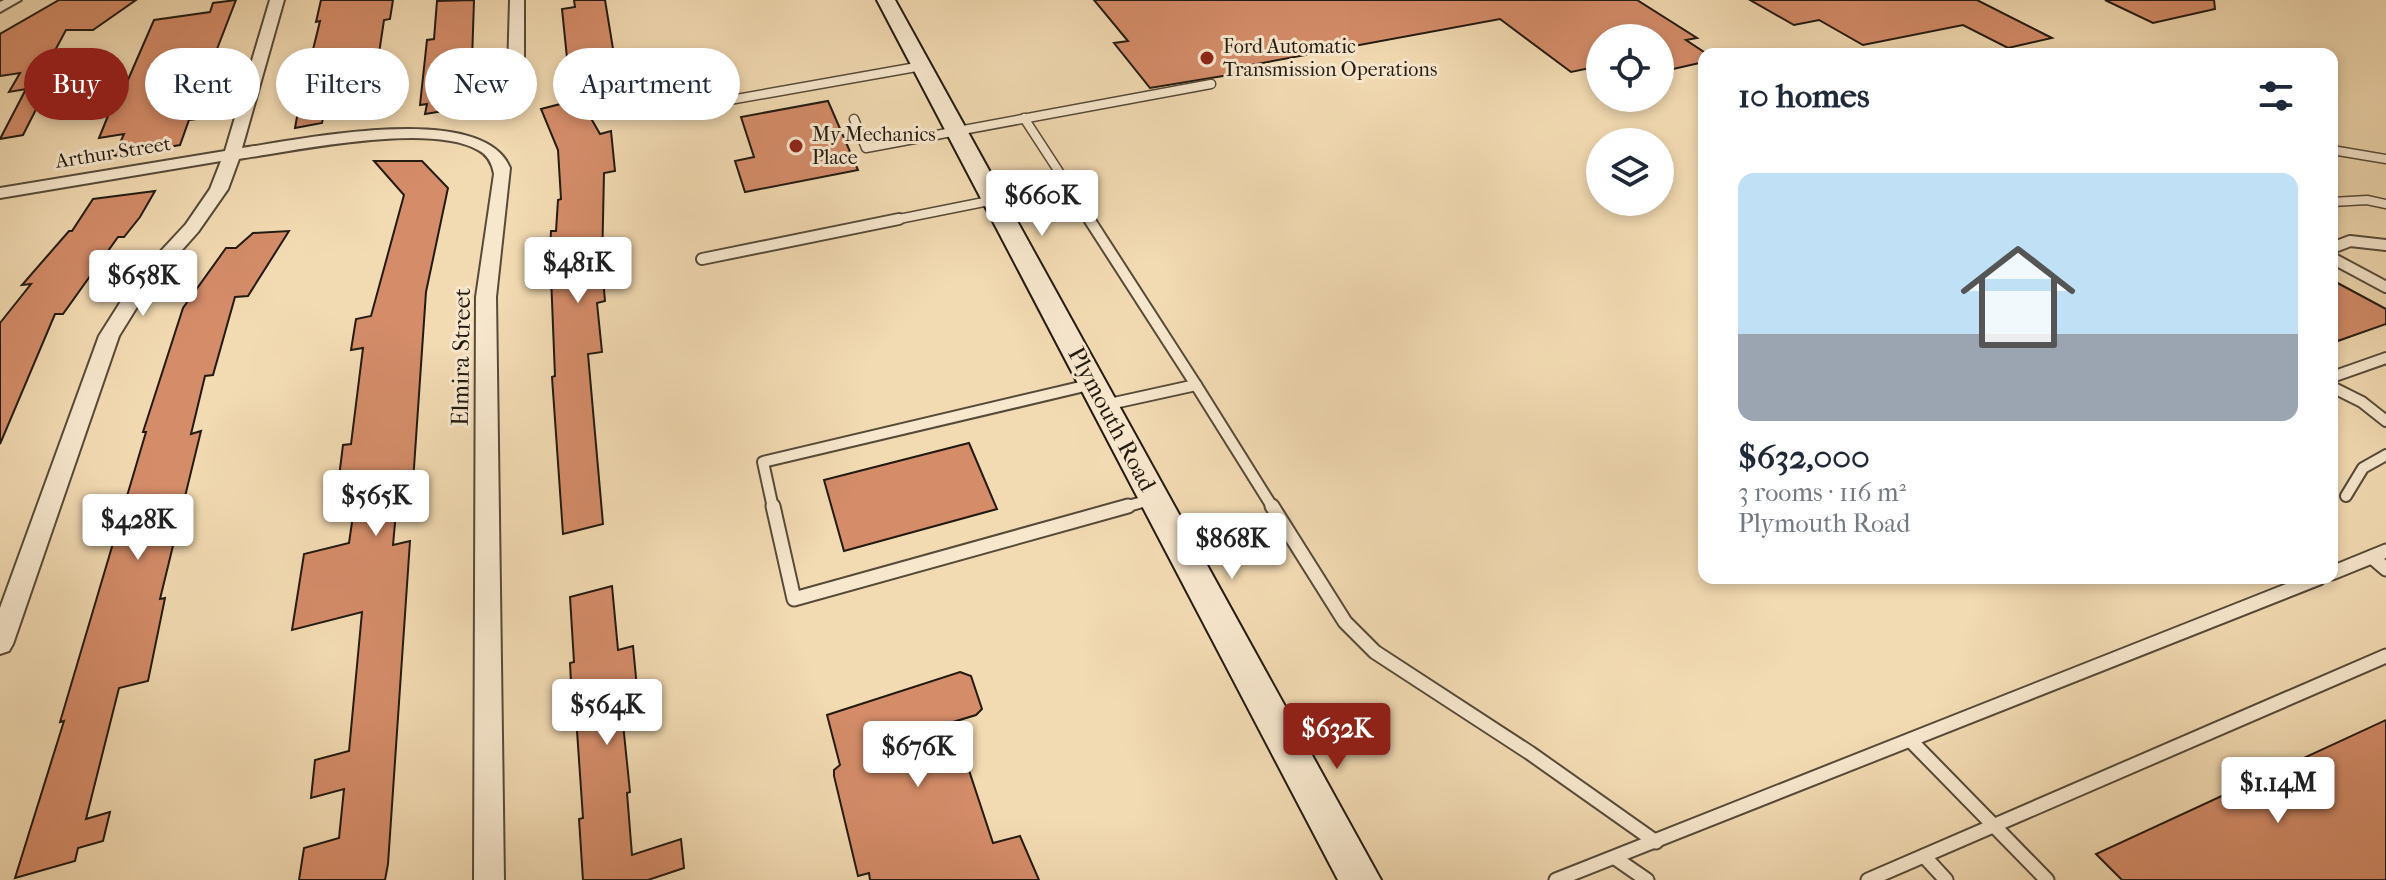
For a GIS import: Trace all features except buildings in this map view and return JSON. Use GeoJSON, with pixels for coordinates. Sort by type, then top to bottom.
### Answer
{"type":"FeatureCollection","features":[{"type":"Feature","properties":{"kind":"main road","name":"Plymouth Road"},"geometry":{"type":"LineString","coordinates":[[886,0],[1360,880]]}},
{"type":"Feature","properties":{"kind":"street"},"geometry":{"type":"LineString","coordinates":[[0,8],[14,0]]}},
{"type":"Feature","properties":{"kind":"street"},"geometry":{"type":"LineString","coordinates":[[0,644],[109,336],[142,283],[208,208],[232,154],[277,0]]}},
{"type":"Feature","properties":{"kind":"street"},"geometry":{"type":"LineString","coordinates":[[516,48],[517,0]]}},
{"type":"Feature","properties":{"kind":"street","name":"Elmira Street"},"geometry":{"type":"LineString","coordinates":[[232,154],[338,139],[431,136],[478,144],[501,162],[503,174],[486,297],[489,880]]}},
{"type":"Feature","properties":{"kind":"street","name":"Arthur Street"},"geometry":{"type":"LineString","coordinates":[[0,193],[232,154]]}},
{"type":"Feature","properties":{"kind":"lane"},"geometry":{"type":"LineString","coordinates":[[740,98],[922,66]]}},
{"type":"Feature","properties":{"kind":"lane"},"geometry":{"type":"LineString","coordinates":[[854,119],[866,148],[1211,84]]}},
{"type":"Feature","properties":{"kind":"lane"},"geometry":{"type":"LineString","coordinates":[[1024,118],[1345,622],[1375,652],[1530,753],[1656,842]]}},
{"type":"Feature","properties":{"kind":"lane"},"geometry":{"type":"LineString","coordinates":[[2338,151],[2386,159]]}},
{"type":"Feature","properties":{"kind":"lane"},"geometry":{"type":"LineString","coordinates":[[702,259],[994,200]]}},
{"type":"Feature","properties":{"kind":"lane"},"geometry":{"type":"LineString","coordinates":[[2338,202],[2367,200],[2386,204]]}},
{"type":"Feature","properties":{"kind":"lane"},"geometry":{"type":"LineString","coordinates":[[2338,246],[2350,241],[2386,245]]}},
{"type":"Feature","properties":{"kind":"lane"},"geometry":{"type":"LineString","coordinates":[[2338,261],[2386,287]]}},
{"type":"Feature","properties":{"kind":"lane"},"geometry":{"type":"LineString","coordinates":[[2338,375],[2386,358]]}},
{"type":"Feature","properties":{"kind":"lane"},"geometry":{"type":"LineString","coordinates":[[1155,499],[794,599],[763,462],[1099,394],[1196,385]]}},
{"type":"Feature","properties":{"kind":"lane"},"geometry":{"type":"LineString","coordinates":[[2338,390],[2362,402],[2386,421]]}},
{"type":"Feature","properties":{"kind":"lane"},"geometry":{"type":"LineString","coordinates":[[2346,496],[2363,468],[2386,455]]}},
{"type":"Feature","properties":{"kind":"lane"},"geometry":{"type":"LineString","coordinates":[[2338,571],[2386,551]]}},
{"type":"Feature","properties":{"kind":"lane"},"geometry":{"type":"LineString","coordinates":[[2372,557],[2386,569]]}},
{"type":"Feature","properties":{"kind":"lane"},"geometry":{"type":"LineString","coordinates":[[1556,880],[1912,742],[2304,584]]}},
{"type":"Feature","properties":{"kind":"lane"},"geometry":{"type":"LineString","coordinates":[[1868,880],[2386,656]]}},
{"type":"Feature","properties":{"kind":"lane"},"geometry":{"type":"LineString","coordinates":[[1912,742],[2047,880]]}},
{"type":"Feature","properties":{"kind":"lane"},"geometry":{"type":"LineString","coordinates":[[1924,856],[1946,880]]}},
{"type":"Feature","properties":{"kind":"lane"},"geometry":{"type":"LineString","coordinates":[[1615,858],[1647,880]]}},
{"type":"Feature","properties":{"kind":"place","name":"Ford Automatic Transmission Operations"},"geometry":{"type":"Point","coordinates":[1207,58]}},
{"type":"Feature","properties":{"kind":"place","name":"My Mechanics Place"},"geometry":{"type":"Point","coordinates":[796,146]}}]}
